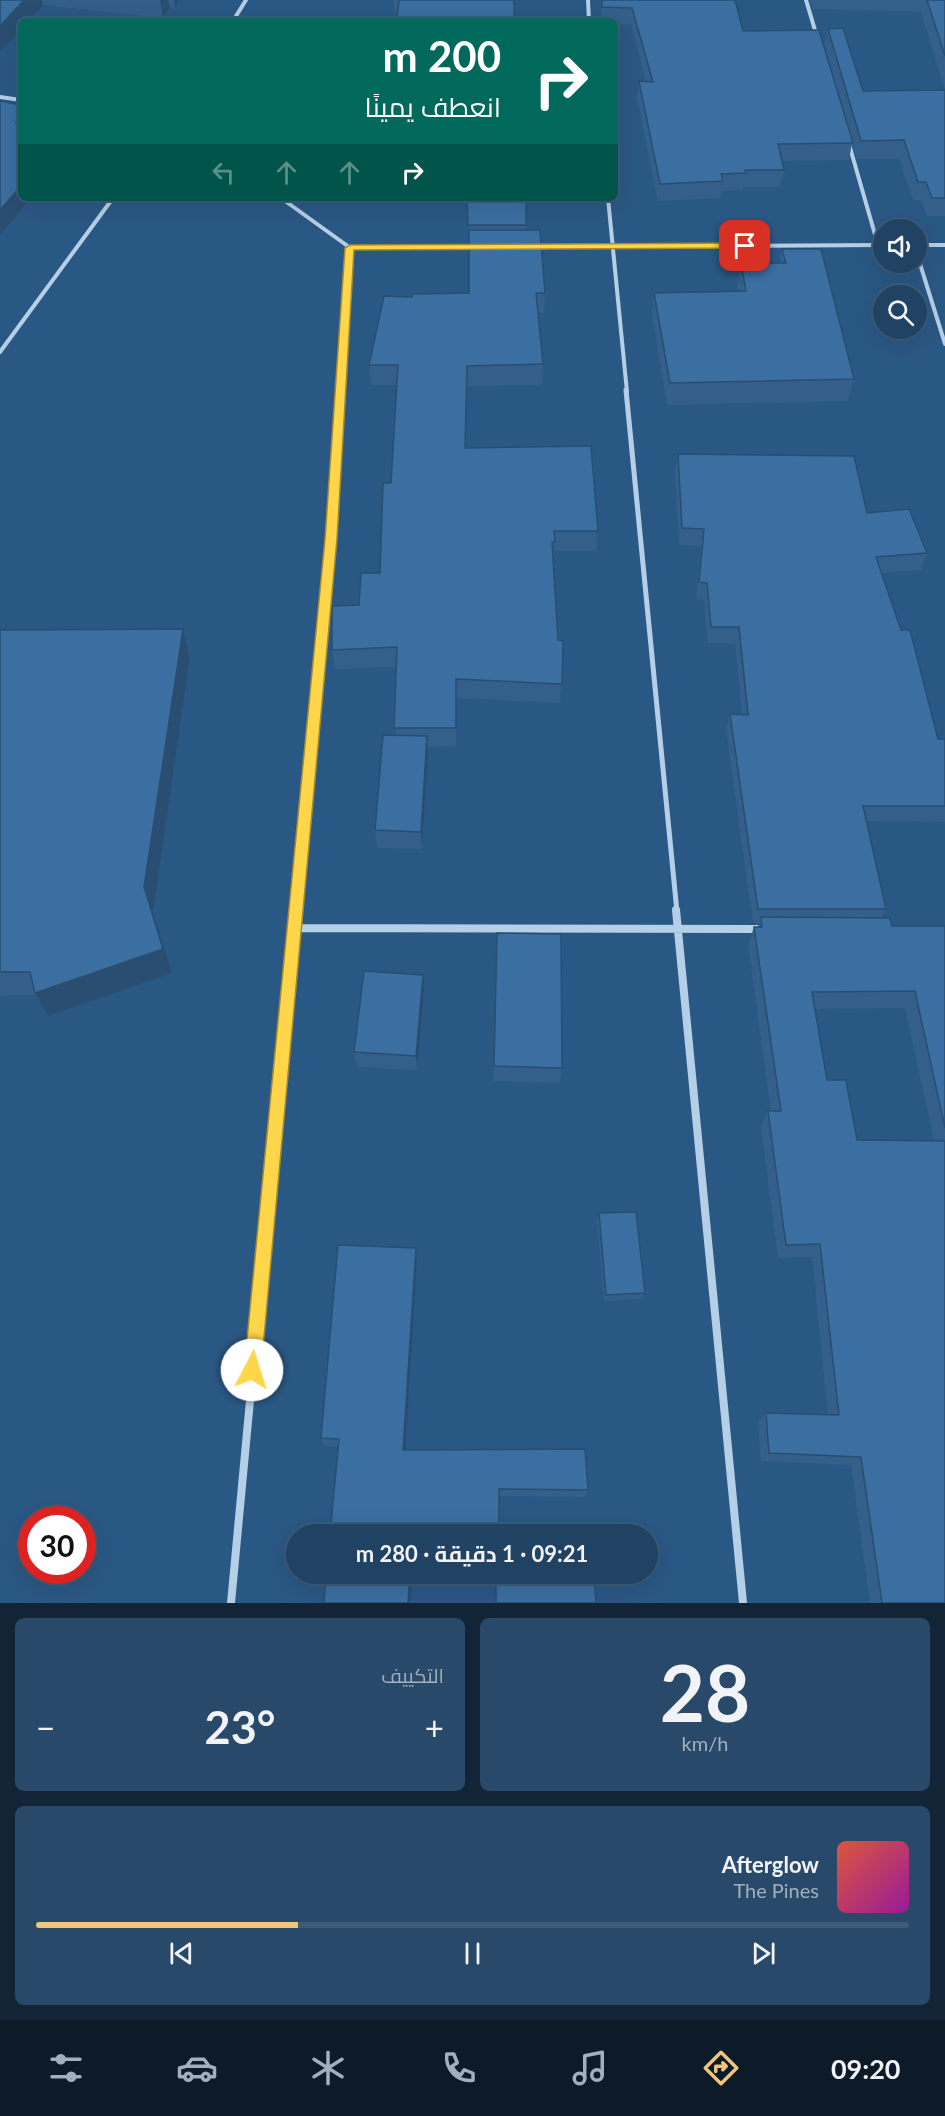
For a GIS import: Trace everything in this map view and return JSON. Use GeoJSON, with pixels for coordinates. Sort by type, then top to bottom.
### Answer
{"type":"FeatureCollection","features":[{"type":"Feature","properties":{"kind":"street"},"geometry":{"type":"LineString","coordinates":[[235,18],[246,0]]}},
{"type":"Feature","properties":{"kind":"street"},"geometry":{"type":"LineString","coordinates":[[588,0],[589,18]]}},
{"type":"Feature","properties":{"kind":"street"},"geometry":{"type":"LineString","coordinates":[[806,0],[820,44]]}},
{"type":"Feature","properties":{"kind":"street"},"geometry":{"type":"LineString","coordinates":[[0,97],[18,100]]}},
{"type":"Feature","properties":{"kind":"street"},"geometry":{"type":"LineString","coordinates":[[846,133],[873,219]]}},
{"type":"Feature","properties":{"kind":"street"},"geometry":{"type":"LineString","coordinates":[[0,352],[111,201]]}},
{"type":"Feature","properties":{"kind":"street"},"geometry":{"type":"LineString","coordinates":[[284,201],[350,248],[481,247]]}},
{"type":"Feature","properties":{"kind":"street"},"geometry":{"type":"LineString","coordinates":[[608,201],[743,1603]]}},
{"type":"Feature","properties":{"kind":"street"},"geometry":{"type":"LineString","coordinates":[[529,247],[873,245]]}},
{"type":"Feature","properties":{"kind":"street"},"geometry":{"type":"LineString","coordinates":[[927,245],[945,245]]}},
{"type":"Feature","properties":{"kind":"street"},"geometry":{"type":"LineString","coordinates":[[231,1603],[331,539],[350,248]]}},
{"type":"Feature","properties":{"kind":"street"},"geometry":{"type":"LineString","coordinates":[[923,273],[945,344]]}},
{"type":"Feature","properties":{"kind":"street"},"geometry":{"type":"LineString","coordinates":[[293,928],[773,929]]}},
{"type":"Feature","properties":{"kind":"building"},"geometry":{"type":"Polygon","coordinates":[[[0,0],[24,0],[0,26],[0,0]]]}},
{"type":"Feature","properties":{"kind":"building"},"geometry":{"type":"Polygon","coordinates":[[[399,0],[514,0],[514,18],[397,18],[399,0]]]}},
{"type":"Feature","properties":{"kind":"building"},"geometry":{"type":"Polygon","coordinates":[[[602,0],[735,0],[743,31],[819,30],[853,143],[778,144],[784,170],[745,170],[746,173],[721,174],[723,181],[660,184],[639,81],[653,82],[632,8],[602,7],[602,0]]]}},
{"type":"Feature","properties":{"kind":"building"},"geometry":{"type":"Polygon","coordinates":[[[927,0],[945,0],[945,56],[927,0]]]}},
{"type":"Feature","properties":{"kind":"building"},"geometry":{"type":"Polygon","coordinates":[[[843,28],[863,91],[945,90],[945,198],[932,198],[926,182],[918,182],[904,140],[861,141],[828,29],[843,28]]]}},
{"type":"Feature","properties":{"kind":"building"},"geometry":{"type":"Polygon","coordinates":[[[0,101],[18,104],[16,123],[18,123],[18,189],[0,210],[0,101]]]}},
{"type":"Feature","properties":{"kind":"building"},"geometry":{"type":"Polygon","coordinates":[[[467,201],[526,201],[526,225],[468,225],[467,201]]]}},
{"type":"Feature","properties":{"kind":"building"},"geometry":{"type":"Polygon","coordinates":[[[469,230],[540,230],[545,293],[536,293],[543,364],[467,366],[465,448],[591,446],[598,531],[554,531],[555,542],[552,542],[558,640],[563,641],[562,684],[456,679],[456,728],[394,728],[397,647],[332,650],[332,606],[359,605],[361,573],[380,573],[383,483],[391,483],[398,365],[369,365],[384,296],[412,297],[412,294],[469,293],[469,230]]]}},
{"type":"Feature","properties":{"kind":"building"},"geometry":{"type":"Polygon","coordinates":[[[782,249],[821,249],[854,379],[670,383],[654,293],[746,291],[741,263],[786,263],[782,249]]]}},
{"type":"Feature","properties":{"kind":"building"},"geometry":{"type":"Polygon","coordinates":[[[678,454],[854,456],[867,513],[909,509],[927,553],[876,557],[901,630],[910,630],[938,739],[945,739],[945,806],[863,806],[886,909],[758,909],[730,714],[748,715],[739,627],[711,627],[707,583],[699,582],[704,529],[682,528],[678,454]]]}},
{"type":"Feature","properties":{"kind":"building"},"geometry":{"type":"Polygon","coordinates":[[[183,629],[144,887],[163,949],[35,993],[30,972],[0,972],[0,630],[183,629]]]}},
{"type":"Feature","properties":{"kind":"building"},"geometry":{"type":"Polygon","coordinates":[[[383,735],[427,736],[421,832],[375,830],[383,735]]]}},
{"type":"Feature","properties":{"kind":"building"},"geometry":{"type":"Polygon","coordinates":[[[761,917],[890,918],[892,926],[945,926],[945,1128],[915,991],[812,992],[827,1080],[846,1080],[857,1140],[945,1141],[945,1603],[882,1603],[861,1457],[769,1453],[766,1413],[839,1415],[820,1244],[786,1245],[768,1111],[781,1111],[754,927],[762,927],[761,917]]]}},
{"type":"Feature","properties":{"kind":"building"},"geometry":{"type":"Polygon","coordinates":[[[497,933],[561,934],[562,1068],[494,1066],[497,933]]]}},
{"type":"Feature","properties":{"kind":"building"},"geometry":{"type":"Polygon","coordinates":[[[364,971],[423,975],[416,1056],[354,1052],[364,971]]]}},
{"type":"Feature","properties":{"kind":"building"},"geometry":{"type":"Polygon","coordinates":[[[636,1212],[645,1293],[606,1295],[599,1213],[636,1212]]]}},
{"type":"Feature","properties":{"kind":"building"},"geometry":{"type":"Polygon","coordinates":[[[338,1245],[416,1248],[403,1450],[585,1449],[588,1490],[499,1489],[499,1524],[331,1524],[339,1439],[321,1438],[338,1245]]]}},
{"type":"Feature","properties":{"kind":"building"},"geometry":{"type":"Polygon","coordinates":[[[325,1584],[409,1584],[408,1603],[324,1603],[325,1584]]]}},
{"type":"Feature","properties":{"kind":"building"},"geometry":{"type":"Polygon","coordinates":[[[496,1584],[595,1584],[596,1603],[496,1603],[496,1584]]]}},
{"type":"Feature","properties":{"kind":"route"},"geometry":{"type":"LineString","coordinates":[[252,1370],[331,539],[350,248],[745,246]]}}]}
